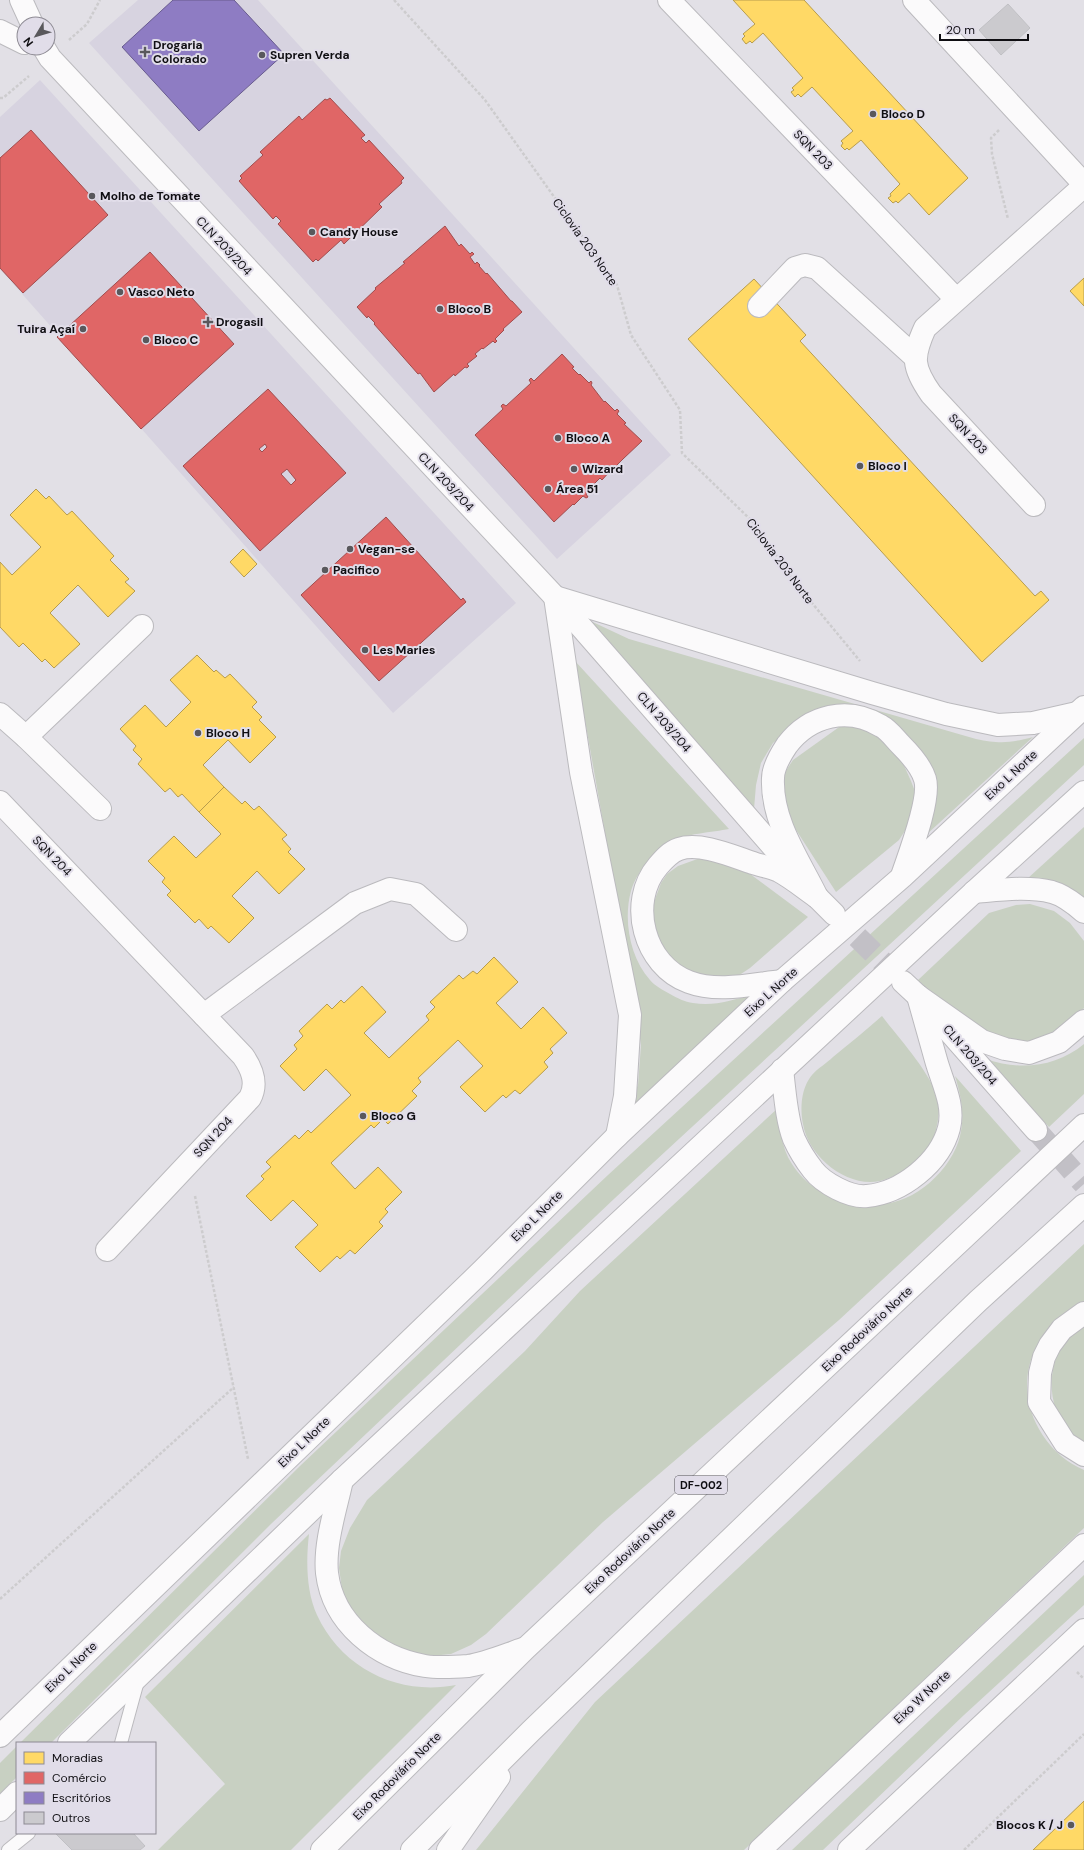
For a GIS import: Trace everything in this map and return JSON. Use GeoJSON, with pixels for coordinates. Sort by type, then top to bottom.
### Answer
{"type":"FeatureCollection","features":[{"type":"Feature","properties":{"kind":"main road"},"geometry":{"type":"LineString","coordinates":[[21,0],[28,16]]}},
{"type":"Feature","properties":{"kind":"main road","name":"SQN 203"},"geometry":{"type":"LineString","coordinates":[[669,0],[956,299]]}},
{"type":"Feature","properties":{"kind":"main road"},"geometry":{"type":"LineString","coordinates":[[915,357],[916,348],[925,328],[1084,185],[920,2]]}},
{"type":"Feature","properties":{"kind":"main road"},"geometry":{"type":"LineString","coordinates":[[0,31],[16,39]]}},
{"type":"Feature","properties":{"kind":"main road","name":"CLN 203/204"},"geometry":{"type":"LineString","coordinates":[[46,56],[555,597],[817,897],[834,914]]}},
{"type":"Feature","properties":{"kind":"main road"},"geometry":{"type":"LineString","coordinates":[[759,306],[795,268],[805,265],[817,268],[915,357]]}},
{"type":"Feature","properties":{"kind":"main road","name":"SQN 203"},"geometry":{"type":"LineString","coordinates":[[915,357],[922,381],[931,394],[1034,506]]}},
{"type":"Feature","properties":{"kind":"main road"},"geometry":{"type":"LineString","coordinates":[[617,1136],[625,1096],[630,1015],[581,772],[555,597],[946,714],[998,725],[1033,723],[1081,710]]}},
{"type":"Feature","properties":{"kind":"main road"},"geometry":{"type":"LineString","coordinates":[[26,737],[142,626]]}},
{"type":"Feature","properties":{"kind":"main road","name":"Eixo L Norte"},"geometry":{"type":"LineString","coordinates":[[0,1736],[254,1489],[483,1270],[617,1136],[782,981],[902,877],[1081,710]]}},
{"type":"Feature","properties":{"kind":"main road"},"geometry":{"type":"LineString","coordinates":[[0,714],[26,737],[100,809]]}},
{"type":"Feature","properties":{"kind":"main road"},"geometry":{"type":"LineString","coordinates":[[817,897],[778,816],[773,778],[781,754],[795,735],[820,720],[835,715],[851,715],[867,718],[883,727],[909,753],[919,766],[926,780],[924,809],[902,877]]}},
{"type":"Feature","properties":{"kind":"main road"},"geometry":{"type":"LineString","coordinates":[[70,1742],[342,1480],[782,1070],[1084,792]]}},
{"type":"Feature","properties":{"kind":"main road","name":"SQN 204"},"geometry":{"type":"LineString","coordinates":[[0,802],[204,1015],[250,1066],[253,1074],[254,1087],[250,1098],[106,1250]]}},
{"type":"Feature","properties":{"kind":"main road"},"geometry":{"type":"LineString","coordinates":[[782,981],[718,988],[690,983],[674,975],[658,961],[649,946],[645,932],[643,906],[648,882],[653,872],[669,854],[679,849],[690,847],[721,852],[778,871],[817,897]]}},
{"type":"Feature","properties":{"kind":"main road"},"geometry":{"type":"LineString","coordinates":[[204,1015],[355,903],[390,889],[416,894],[456,930]]}},
{"type":"Feature","properties":{"kind":"main road"},"geometry":{"type":"LineString","coordinates":[[974,892],[1020,889],[1053,892],[1077,906],[1084,912]]}},
{"type":"Feature","properties":{"kind":"main road"},"geometry":{"type":"LineString","coordinates":[[782,1070],[794,1138],[814,1172],[832,1186],[847,1193],[866,1196],[901,1186],[930,1163],[941,1147],[949,1128],[950,1110],[947,1093],[910,989]]}},
{"type":"Feature","properties":{"kind":"main road"},"geometry":{"type":"LineString","coordinates":[[910,989],[982,1041],[1005,1049],[1029,1053],[1059,1042],[1084,1021]]}},
{"type":"Feature","properties":{"kind":"main road","name":"CLN 203/204"},"geometry":{"type":"LineString","coordinates":[[910,989],[1036,1130]]}},
{"type":"Feature","properties":{"kind":"main road","name":"Eixo Rodoviário Norte"},"geometry":{"type":"LineString","coordinates":[[322,1850],[526,1648],[1084,1126]]}},
{"type":"Feature","properties":{"kind":"main road"},"geometry":{"type":"LineString","coordinates":[[412,1850],[531,1731],[978,1301],[1084,1205]]}},
{"type":"Feature","properties":{"kind":"main road"},"geometry":{"type":"LineString","coordinates":[[1084,1313],[1062,1329],[1050,1345],[1044,1357],[1040,1373],[1040,1402],[1065,1444],[1084,1455]]}},
{"type":"Feature","properties":{"kind":"main road"},"geometry":{"type":"LineString","coordinates":[[342,1480],[329,1540],[327,1572],[332,1598],[348,1625],[378,1650],[398,1659],[426,1666],[470,1666],[526,1648]]}},
{"type":"Feature","properties":{"kind":"main road","name":"Eixo W Norte"},"geometry":{"type":"LineString","coordinates":[[760,1850],[1084,1545]]}},
{"type":"Feature","properties":{"kind":"main road"},"geometry":{"type":"LineString","coordinates":[[849,1850],[1084,1630]]}},
{"type":"Feature","properties":{"kind":"main road"},"geometry":{"type":"LineString","coordinates":[[1059,1654],[1084,1650]]}},
{"type":"Feature","properties":{"kind":"main road"},"geometry":{"type":"LineString","coordinates":[[448,1850],[531,1731]]}},
{"type":"Feature","properties":{"kind":"main road"},"geometry":{"type":"LineString","coordinates":[[0,1810],[16,1794]]}},
{"type":"Feature","properties":{"kind":"lane"},"geometry":{"type":"LineString","coordinates":[[121,1742],[140,1675]]}},
{"type":"Feature","properties":{"kind":"lane"},"geometry":{"type":"LineString","coordinates":[[8,1850],[28,1834]]}},
{"type":"Feature","properties":{"kind":"path","name":"Ciclovia 203 Norte"},"geometry":{"type":"LineString","coordinates":[[394,0],[484,100],[617,285],[631,335],[680,410],[682,453],[755,524],[793,580],[872,676],[872,693]]}},
{"type":"Feature","properties":{"kind":"path"},"geometry":{"type":"LineString","coordinates":[[1015,247],[992,154],[991,138],[1017,112]]}},
{"type":"Feature","properties":{"kind":"path"},"geometry":{"type":"LineString","coordinates":[[188,1164],[217,1296],[254,1489]]}},
{"type":"Feature","properties":{"kind":"path"},"geometry":{"type":"LineString","coordinates":[[0,1599],[234,1387]]}},
{"type":"Feature","properties":{"kind":"path"},"geometry":{"type":"LineString","coordinates":[[964,1850],[1084,1734]]}},
{"type":"Feature","properties":{"kind":"shaded area"},"geometry":{"type":"Polygon","coordinates":[[[138,0],[258,0],[671,455],[557,559],[89,43],[138,0]]]}},
{"type":"Feature","properties":{"kind":"shaded area"},"geometry":{"type":"Polygon","coordinates":[[[40,80],[516,603],[393,713],[0,269],[0,117],[40,80]]]}},
{"type":"Feature","properties":{"kind":"shaded area"},"geometry":{"type":"Polygon","coordinates":[[[582,617],[629,639],[976,739],[992,742],[1005,742],[1018,741],[1033,737],[926,835],[925,763],[913,741],[894,725],[796,725],[773,743],[761,763],[756,785],[754,809],[582,617]]]}},
{"type":"Feature","properties":{"kind":"shaded area"},"geometry":{"type":"Polygon","coordinates":[[[564,649],[729,829],[690,835],[676,839],[658,851],[641,870],[631,891],[628,914],[630,938],[637,961],[654,984],[687,1002],[708,1004],[730,1001],[752,994],[626,1113],[638,1085],[641,1045],[632,985],[581,698],[564,649]]]}},
{"type":"Feature","properties":{"kind":"shaded area"},"geometry":{"type":"Polygon","coordinates":[[[842,725],[868,727],[879,733],[902,761],[916,794],[910,823],[899,840],[836,892],[780,805],[783,775],[793,760],[842,725]]]}},
{"type":"Feature","properties":{"kind":"shaded area"},"geometry":{"type":"Polygon","coordinates":[[[1084,738],[1084,765],[615,1198],[272,1523],[52,1742],[21,1742],[301,1465],[608,1175],[1084,738]]]}},
{"type":"Feature","properties":{"kind":"shaded area"},"geometry":{"type":"Polygon","coordinates":[[[1084,827],[1084,902],[1027,879],[1084,827]]]}},
{"type":"Feature","properties":{"kind":"shaded area"},"geometry":{"type":"Polygon","coordinates":[[[703,857],[742,868],[808,917],[750,968],[738,976],[723,982],[688,975],[657,945],[652,916],[654,902],[661,883],[667,874],[678,866],[703,857]]]}},
{"type":"Feature","properties":{"kind":"shaded area"},"geometry":{"type":"Polygon","coordinates":[[[1030,904],[1054,911],[1070,923],[1084,941],[1084,1008],[1071,1024],[1031,1043],[999,1037],[982,1028],[917,981],[989,913],[1016,905],[1030,904]]]}},
{"type":"Feature","properties":{"kind":"shaded area"},"geometry":{"type":"Polygon","coordinates":[[[882,1016],[912,1054],[932,1084],[939,1102],[939,1114],[933,1138],[927,1150],[917,1161],[892,1177],[880,1181],[867,1182],[854,1180],[831,1167],[812,1147],[806,1136],[803,1124],[802,1098],[808,1080],[812,1075],[882,1016]]]}},
{"type":"Feature","properties":{"kind":"shaded area"},"geometry":{"type":"Polygon","coordinates":[[[1084,1044],[1084,1094],[1049,1127],[986,1059],[1012,1065],[1037,1065],[1062,1058],[1084,1044]]]}},
{"type":"Feature","properties":{"kind":"shaded area"},"geometry":{"type":"Polygon","coordinates":[[[955,1076],[1021,1151],[839,1320],[603,1522],[486,1634],[471,1645],[451,1654],[431,1656],[401,1651],[371,1634],[348,1606],[342,1589],[339,1568],[341,1551],[350,1528],[367,1500],[525,1351],[580,1291],[778,1108],[785,1151],[798,1172],[810,1184],[833,1196],[865,1203],[876,1204],[906,1198],[930,1182],[940,1172],[949,1161],[956,1148],[960,1136],[962,1106],[955,1076]]]}},
{"type":"Feature","properties":{"kind":"shaded area"},"geometry":{"type":"Polygon","coordinates":[[[1084,1244],[1084,1302],[1051,1330],[1040,1342],[1029,1366],[1027,1384],[1029,1402],[1034,1419],[1043,1435],[1054,1449],[1068,1461],[1084,1470],[1084,1528],[744,1850],[476,1850],[595,1702],[1084,1244]]]}},
{"type":"Feature","properties":{"kind":"shaded area"},"geometry":{"type":"Polygon","coordinates":[[[1084,1326],[1084,1443],[1069,1431],[1062,1422],[1056,1410],[1052,1383],[1053,1369],[1057,1355],[1073,1333],[1084,1326]]]}},
{"type":"Feature","properties":{"kind":"shaded area"},"geometry":{"type":"Polygon","coordinates":[[[309,1534],[307,1554],[308,1575],[313,1606],[328,1634],[341,1650],[357,1664],[374,1674],[394,1682],[414,1686],[435,1687],[456,1685],[291,1850],[158,1850],[225,1784],[145,1697],[309,1534]]]}},
{"type":"Feature","properties":{"kind":"shaded area"},"geometry":{"type":"Polygon","coordinates":[[[1084,1575],[1084,1605],[964,1715],[823,1850],[792,1850],[1084,1575]]]}},
{"type":"Feature","properties":{"kind":"shaded area"},"geometry":{"type":"Polygon","coordinates":[[[16,1747],[16,1778],[0,1794],[0,1763],[16,1747]]]}},
{"type":"Feature","properties":{"kind":"building: Moradias","name":"Bloco D"},"geometry":{"type":"Polygon","coordinates":[[[733,0],[804,0],[968,178],[929,215],[909,193],[898,203],[896,201],[893,203],[888,198],[900,184],[861,140],[849,150],[847,148],[845,150],[841,146],[843,143],[841,141],[853,131],[812,87],[801,97],[798,94],[795,97],[791,92],[794,90],[792,88],[803,78],[763,33],[752,43],[750,41],[746,44],[742,39],[745,36],[743,34],[755,24],[733,0]]]}},
{"type":"Feature","properties":{"kind":"building: Moradias"},"geometry":{"type":"Polygon","coordinates":[[[1084,278],[1084,306],[1070,291],[1084,278]]]}},
{"type":"Feature","properties":{"kind":"building: Moradias","name":"Bloco I"},"geometry":{"type":"Polygon","coordinates":[[[754,279],[806,335],[800,341],[1035,596],[1041,591],[1049,600],[982,662],[688,339],[754,279]]]}},
{"type":"Feature","properties":{"kind":"building: Moradias"},"geometry":{"type":"Polygon","coordinates":[[[36,489],[46,499],[49,496],[67,515],[72,511],[114,556],[110,560],[129,579],[125,582],[135,591],[108,617],[78,585],[50,613],[80,644],[54,668],[45,659],[42,662],[23,643],[19,647],[0,627],[0,562],[12,575],[41,547],[10,515],[36,489]]]}},
{"type":"Feature","properties":{"kind":"building: Moradias"},"geometry":{"type":"Polygon","coordinates":[[[243,549],[257,564],[244,577],[230,562],[243,549]]]}},
{"type":"Feature","properties":{"kind":"building: Moradias","name":"Bloco H"},"geometry":{"type":"Polygon","coordinates":[[[197,655],[214,672],[216,670],[225,678],[230,674],[257,702],[252,707],[262,717],[259,720],[276,737],[250,763],[228,740],[203,765],[224,787],[199,812],[182,794],[178,797],[170,788],[165,792],[138,764],[142,759],[133,750],[136,746],[120,729],[145,705],[166,727],[191,702],[170,680],[197,655]]]}},
{"type":"Feature","properties":{"kind":"building: Moradias"},"geometry":{"type":"Polygon","coordinates":[[[224,787],[242,804],[245,801],[254,810],[259,806],[287,835],[282,839],[291,849],[288,852],[305,869],[279,894],[257,871],[232,896],[254,918],[229,943],[211,926],[208,929],[199,919],[195,923],[167,895],[171,891],[162,882],[165,878],[148,861],[174,836],[196,858],[221,834],[199,812],[224,787]]]}},
{"type":"Feature","properties":{"kind":"building: Moradias","name":"Bloco G"},"geometry":{"type":"Polygon","coordinates":[[[494,957],[518,982],[496,1003],[521,1029],[543,1007],[567,1033],[550,1049],[553,1053],[544,1062],[548,1067],[520,1094],[515,1090],[506,1098],[503,1095],[485,1112],[460,1087],[483,1066],[458,1040],[418,1078],[421,1082],[412,1091],[417,1096],[388,1124],[383,1119],[374,1128],[371,1125],[331,1163],[355,1189],[378,1167],[402,1192],[385,1209],[388,1212],[379,1222],[383,1226],[355,1254],[350,1250],[340,1259],[337,1256],[320,1272],[295,1247],[318,1225],[293,1200],[271,1221],[246,1196],[264,1179],[261,1176],[271,1167],[266,1162],[295,1135],[299,1139],[308,1130],[311,1133],[351,1095],[326,1069],[304,1091],[280,1066],[297,1049],[294,1045],[303,1036],[299,1031],[327,1004],[332,1009],[341,1000],[344,1003],[362,986],[386,1012],[364,1033],[389,1058],[429,1020],[426,1016],[435,1007],[430,1002],[459,975],[463,979],[473,971],[477,974],[494,957]]]}},
{"type":"Feature","properties":{"kind":"building: Moradias","name":"Blocos K / J"},"geometry":{"type":"Polygon","coordinates":[[[1084,1801],[1084,1850],[1033,1850],[1084,1801]]]}},
{"type":"Feature","properties":{"kind":"building: Comércio"},"geometry":{"type":"Polygon","coordinates":[[[330,98],[365,135],[361,138],[366,143],[369,140],[404,178],[401,181],[402,183],[379,204],[382,207],[344,244],[341,240],[318,261],[316,259],[313,262],[278,224],[281,221],[276,216],[273,219],[239,181],[242,178],[240,176],[263,155],[260,152],[299,116],[302,120],[325,99],[327,100],[330,98]]]}},
{"type":"Feature","properties":{"kind":"building: Comércio"},"geometry":{"type":"Polygon","coordinates":[[[31,130],[108,215],[23,293],[0,268],[0,158],[31,130]]]}},
{"type":"Feature","properties":{"kind":"building: Comércio","name":"Bloco B"},"geometry":{"type":"Polygon","coordinates":[[[445,226],[459,246],[461,244],[470,254],[472,252],[474,254],[470,257],[475,264],[477,262],[480,265],[479,266],[486,274],[487,273],[522,312],[503,329],[504,330],[495,339],[497,341],[495,343],[493,341],[483,349],[482,348],[475,354],[477,356],[467,364],[469,366],[467,368],[465,367],[455,376],[454,374],[434,392],[420,373],[418,374],[374,324],[375,323],[368,316],[367,318],[357,307],[376,289],[375,288],[405,263],[403,262],[445,226]]]}},
{"type":"Feature","properties":{"kind":"building: Comércio","name":"Bloco C"},"geometry":{"type":"Polygon","coordinates":[[[150,252],[234,344],[141,429],[57,337],[150,252]]]}},
{"type":"Feature","properties":{"kind":"building: Comércio","name":"Bloco A"},"geometry":{"type":"Polygon","coordinates":[[[562,354],[579,375],[580,374],[589,383],[591,381],[591,385],[604,402],[605,401],[615,411],[617,409],[619,411],[617,414],[626,423],[624,424],[642,441],[614,468],[616,470],[614,472],[611,470],[602,480],[600,478],[594,484],[596,485],[586,494],[588,497],[586,498],[583,496],[554,522],[475,435],[503,409],[501,406],[503,404],[506,406],[531,383],[529,380],[531,378],[534,381],[562,354]]]}},
{"type":"Feature","properties":{"kind":"building: Comércio"},"geometry":{"type":"Polygon","coordinates":[[[268,389],[346,473],[260,551],[183,466],[268,389]],[[265,444],[259,449],[262,452],[267,447],[265,444]],[[287,469],[281,474],[291,485],[296,480],[287,469]]]}},
{"type":"Feature","properties":{"kind":"building: Comércio"},"geometry":{"type":"Polygon","coordinates":[[[386,517],[461,600],[463,598],[466,602],[379,681],[301,595],[386,517]]]}},
{"type":"Feature","properties":{"kind":"building: Escritórios"},"geometry":{"type":"Polygon","coordinates":[[[173,0],[234,0],[284,54],[199,131],[122,47],[173,0]]]}},
{"type":"Feature","properties":{"kind":"building: Outros"},"geometry":{"type":"Polygon","coordinates":[[[1008,4],[1030,28],[1001,55],[979,30],[1008,4]]]}},
{"type":"Feature","properties":{"kind":"building: Outros"},"geometry":{"type":"Polygon","coordinates":[[[56,1834],[134,1834],[145,1846],[140,1850],[72,1850],[56,1834]]]}},
{"type":"Feature","properties":{"kind":"tunnel"},"geometry":{"type":"LineString","coordinates":[[834,914],[903,982]]}},
{"type":"Feature","properties":{"kind":"tunnel"},"geometry":{"type":"LineString","coordinates":[[1036,1130],[1084,1184]]}},
{"type":"Feature","properties":{"kind":"place","name":"Drogaria Colorado"},"geometry":{"type":"Point","coordinates":[145,52]}},
{"type":"Feature","properties":{"kind":"place","name":"Supren Verda"},"geometry":{"type":"Point","coordinates":[262,55]}},
{"type":"Feature","properties":{"kind":"place","name":"Bloco D"},"geometry":{"type":"Point","coordinates":[873,114]}},
{"type":"Feature","properties":{"kind":"place","name":"Molho de Tomate"},"geometry":{"type":"Point","coordinates":[92,196]}},
{"type":"Feature","properties":{"kind":"place","name":"Candy House"},"geometry":{"type":"Point","coordinates":[312,232]}},
{"type":"Feature","properties":{"kind":"place","name":"Vasco Neto"},"geometry":{"type":"Point","coordinates":[120,292]}},
{"type":"Feature","properties":{"kind":"place","name":"Bloco B"},"geometry":{"type":"Point","coordinates":[440,309]}},
{"type":"Feature","properties":{"kind":"place","name":"Drogasil"},"geometry":{"type":"Point","coordinates":[208,322]}},
{"type":"Feature","properties":{"kind":"place","name":"Tuira Açaí"},"geometry":{"type":"Point","coordinates":[83,329]}},
{"type":"Feature","properties":{"kind":"place","name":"Bloco C"},"geometry":{"type":"Point","coordinates":[146,340]}},
{"type":"Feature","properties":{"kind":"place","name":"Bloco A"},"geometry":{"type":"Point","coordinates":[558,438]}},
{"type":"Feature","properties":{"kind":"place","name":"Bloco I"},"geometry":{"type":"Point","coordinates":[860,466]}},
{"type":"Feature","properties":{"kind":"place","name":"Wizard"},"geometry":{"type":"Point","coordinates":[574,469]}},
{"type":"Feature","properties":{"kind":"place","name":"Área 51"},"geometry":{"type":"Point","coordinates":[548,489]}},
{"type":"Feature","properties":{"kind":"place","name":"Vegan-se"},"geometry":{"type":"Point","coordinates":[350,549]}},
{"type":"Feature","properties":{"kind":"place","name":"Pacifico"},"geometry":{"type":"Point","coordinates":[325,570]}},
{"type":"Feature","properties":{"kind":"place","name":"Les Maries"},"geometry":{"type":"Point","coordinates":[365,650]}},
{"type":"Feature","properties":{"kind":"place","name":"Bloco H"},"geometry":{"type":"Point","coordinates":[198,733]}},
{"type":"Feature","properties":{"kind":"place","name":"Bloco G"},"geometry":{"type":"Point","coordinates":[363,1116]}},
{"type":"Feature","properties":{"kind":"place","name":"Blocos K / J"},"geometry":{"type":"Point","coordinates":[1071,1825]}}]}
